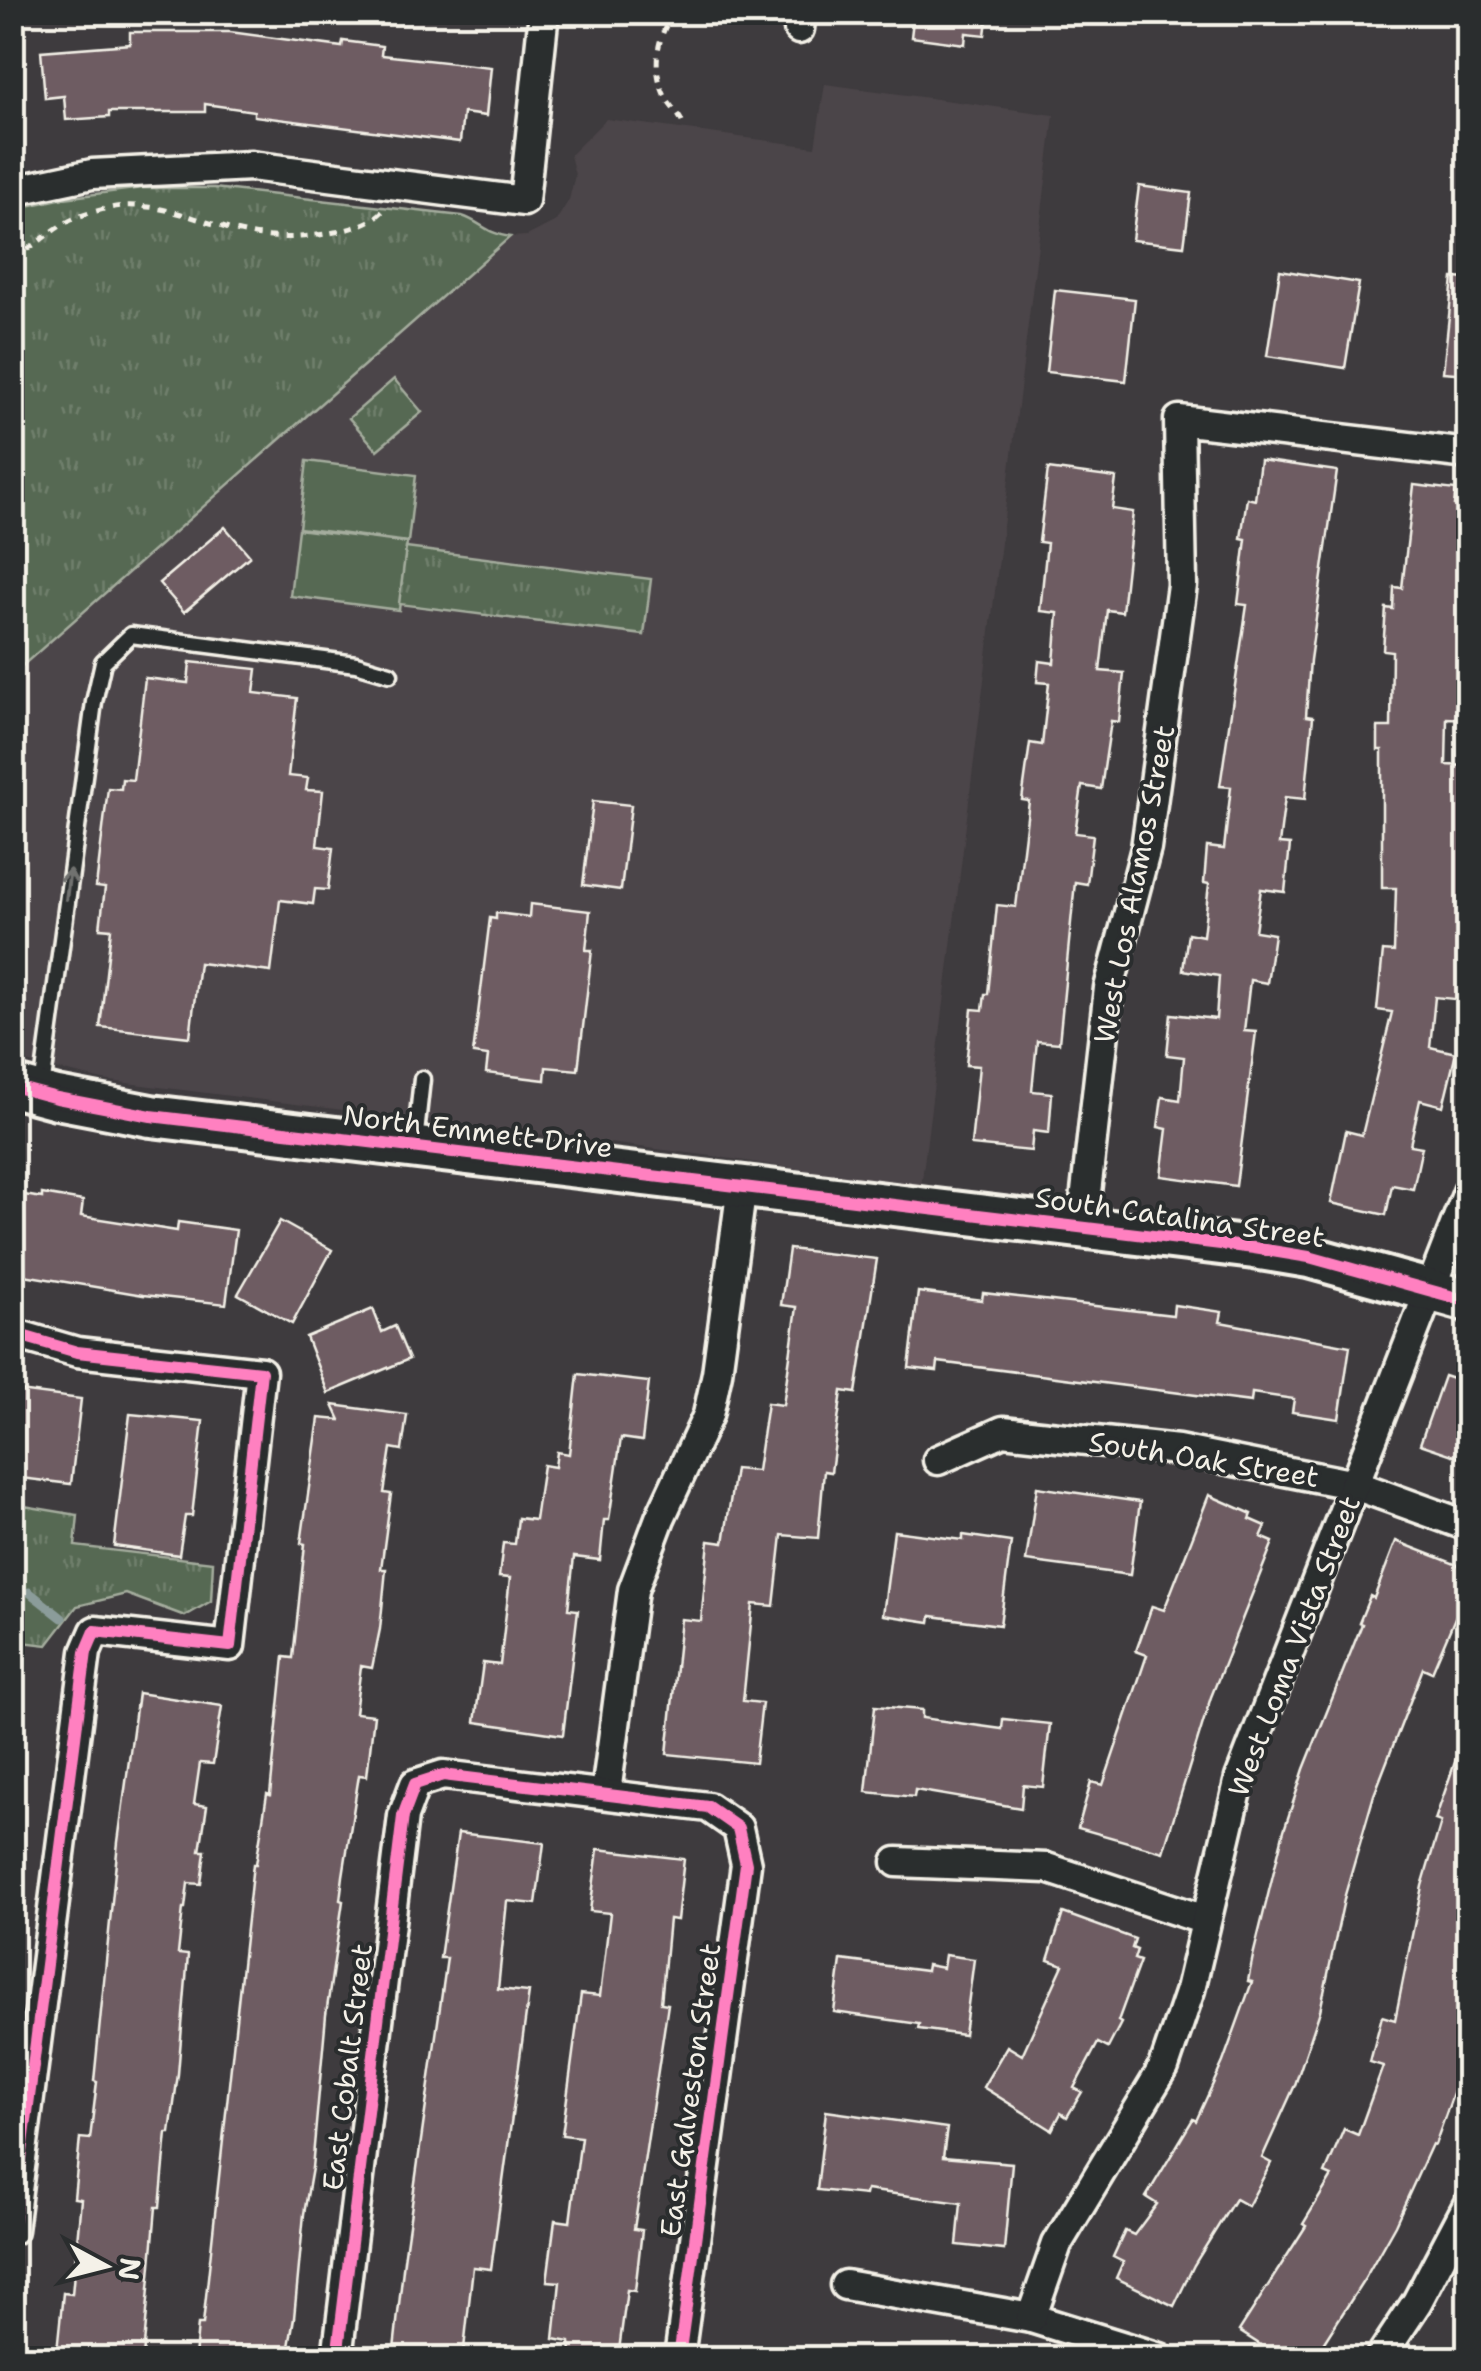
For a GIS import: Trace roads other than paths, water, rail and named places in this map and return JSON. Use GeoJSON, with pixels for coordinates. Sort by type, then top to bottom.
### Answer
{"type":"FeatureCollection","features":[{"type":"Feature","properties":{"kind":"street"},"geometry":{"type":"LineString","coordinates":[[12,191],[92,174],[251,166],[524,202],[544,12]]}},
{"type":"Feature","properties":{"kind":"street","name":"West Los Alamos Street"},"geometry":{"type":"LineString","coordinates":[[1082,1228],[1109,988],[1146,848],[1182,585],[1179,420],[1468,454]]}},
{"type":"Feature","properties":{"kind":"street","name":"North Emmett Drive"},"geometry":{"type":"LineString","coordinates":[[27,1090],[150,1116],[941,1210]]}},
{"type":"Feature","properties":{"kind":"street"},"geometry":{"type":"LineString","coordinates":[[606,1793],[633,1590],[660,1518],[708,1414],[742,1186]]}},
{"type":"Feature","properties":{"kind":"street","name":"West Loma Vista Street"},"geometry":{"type":"LineString","coordinates":[[1031,2318],[1057,2244],[1164,2067],[1190,1990],[1240,1778],[1355,1485],[1450,1295],[1468,1192]]}},
{"type":"Feature","properties":{"kind":"street","name":"South Catalina Street"},"geometry":{"type":"LineString","coordinates":[[941,1210],[1309,1258],[1450,1295]]}},
{"type":"Feature","properties":{"kind":"street"},"geometry":{"type":"LineString","coordinates":[[12,1333],[77,1352],[261,1372],[230,1646],[95,1631],[86,1652],[12,2230]]}},
{"type":"Feature","properties":{"kind":"street","name":"South Oak Street"},"geometry":{"type":"LineString","coordinates":[[938,1460],[1003,1431],[1178,1450],[1355,1485],[1468,1526]]}},
{"type":"Feature","properties":{"kind":"street","name":"East Cobalt Street"},"geometry":{"type":"LineString","coordinates":[[336,2358],[403,1816],[416,1784],[443,1775],[606,1793]]}},
{"type":"Feature","properties":{"kind":"street","name":"East Galveston Street"},"geometry":{"type":"LineString","coordinates":[[606,1793],[708,1807],[738,1828],[746,1864],[679,2358]]}},
{"type":"Feature","properties":{"kind":"street"},"geometry":{"type":"LineString","coordinates":[[897,1862],[1047,1868],[1205,1920]]}},
{"type":"Feature","properties":{"kind":"street"},"geometry":{"type":"LineString","coordinates":[[1380,2358],[1417,2302],[1468,2205]]}},
{"type":"Feature","properties":{"kind":"street"},"geometry":{"type":"LineString","coordinates":[[845,2284],[1031,2318],[1160,2358]]}},
{"type":"Feature","properties":{"kind":"lane"},"geometry":{"type":"LineString","coordinates":[[27,1090],[56,980],[87,740],[104,662],[131,635],[356,664],[390,674]]}},
{"type":"Feature","properties":{"kind":"lane"},"geometry":{"type":"LineString","coordinates":[[414,1149],[422,1079]]}},
{"type":"Feature","properties":{"kind":"waterway"},"geometry":{"type":"LineString","coordinates":[[29,1592],[62,1618]]}}]}
